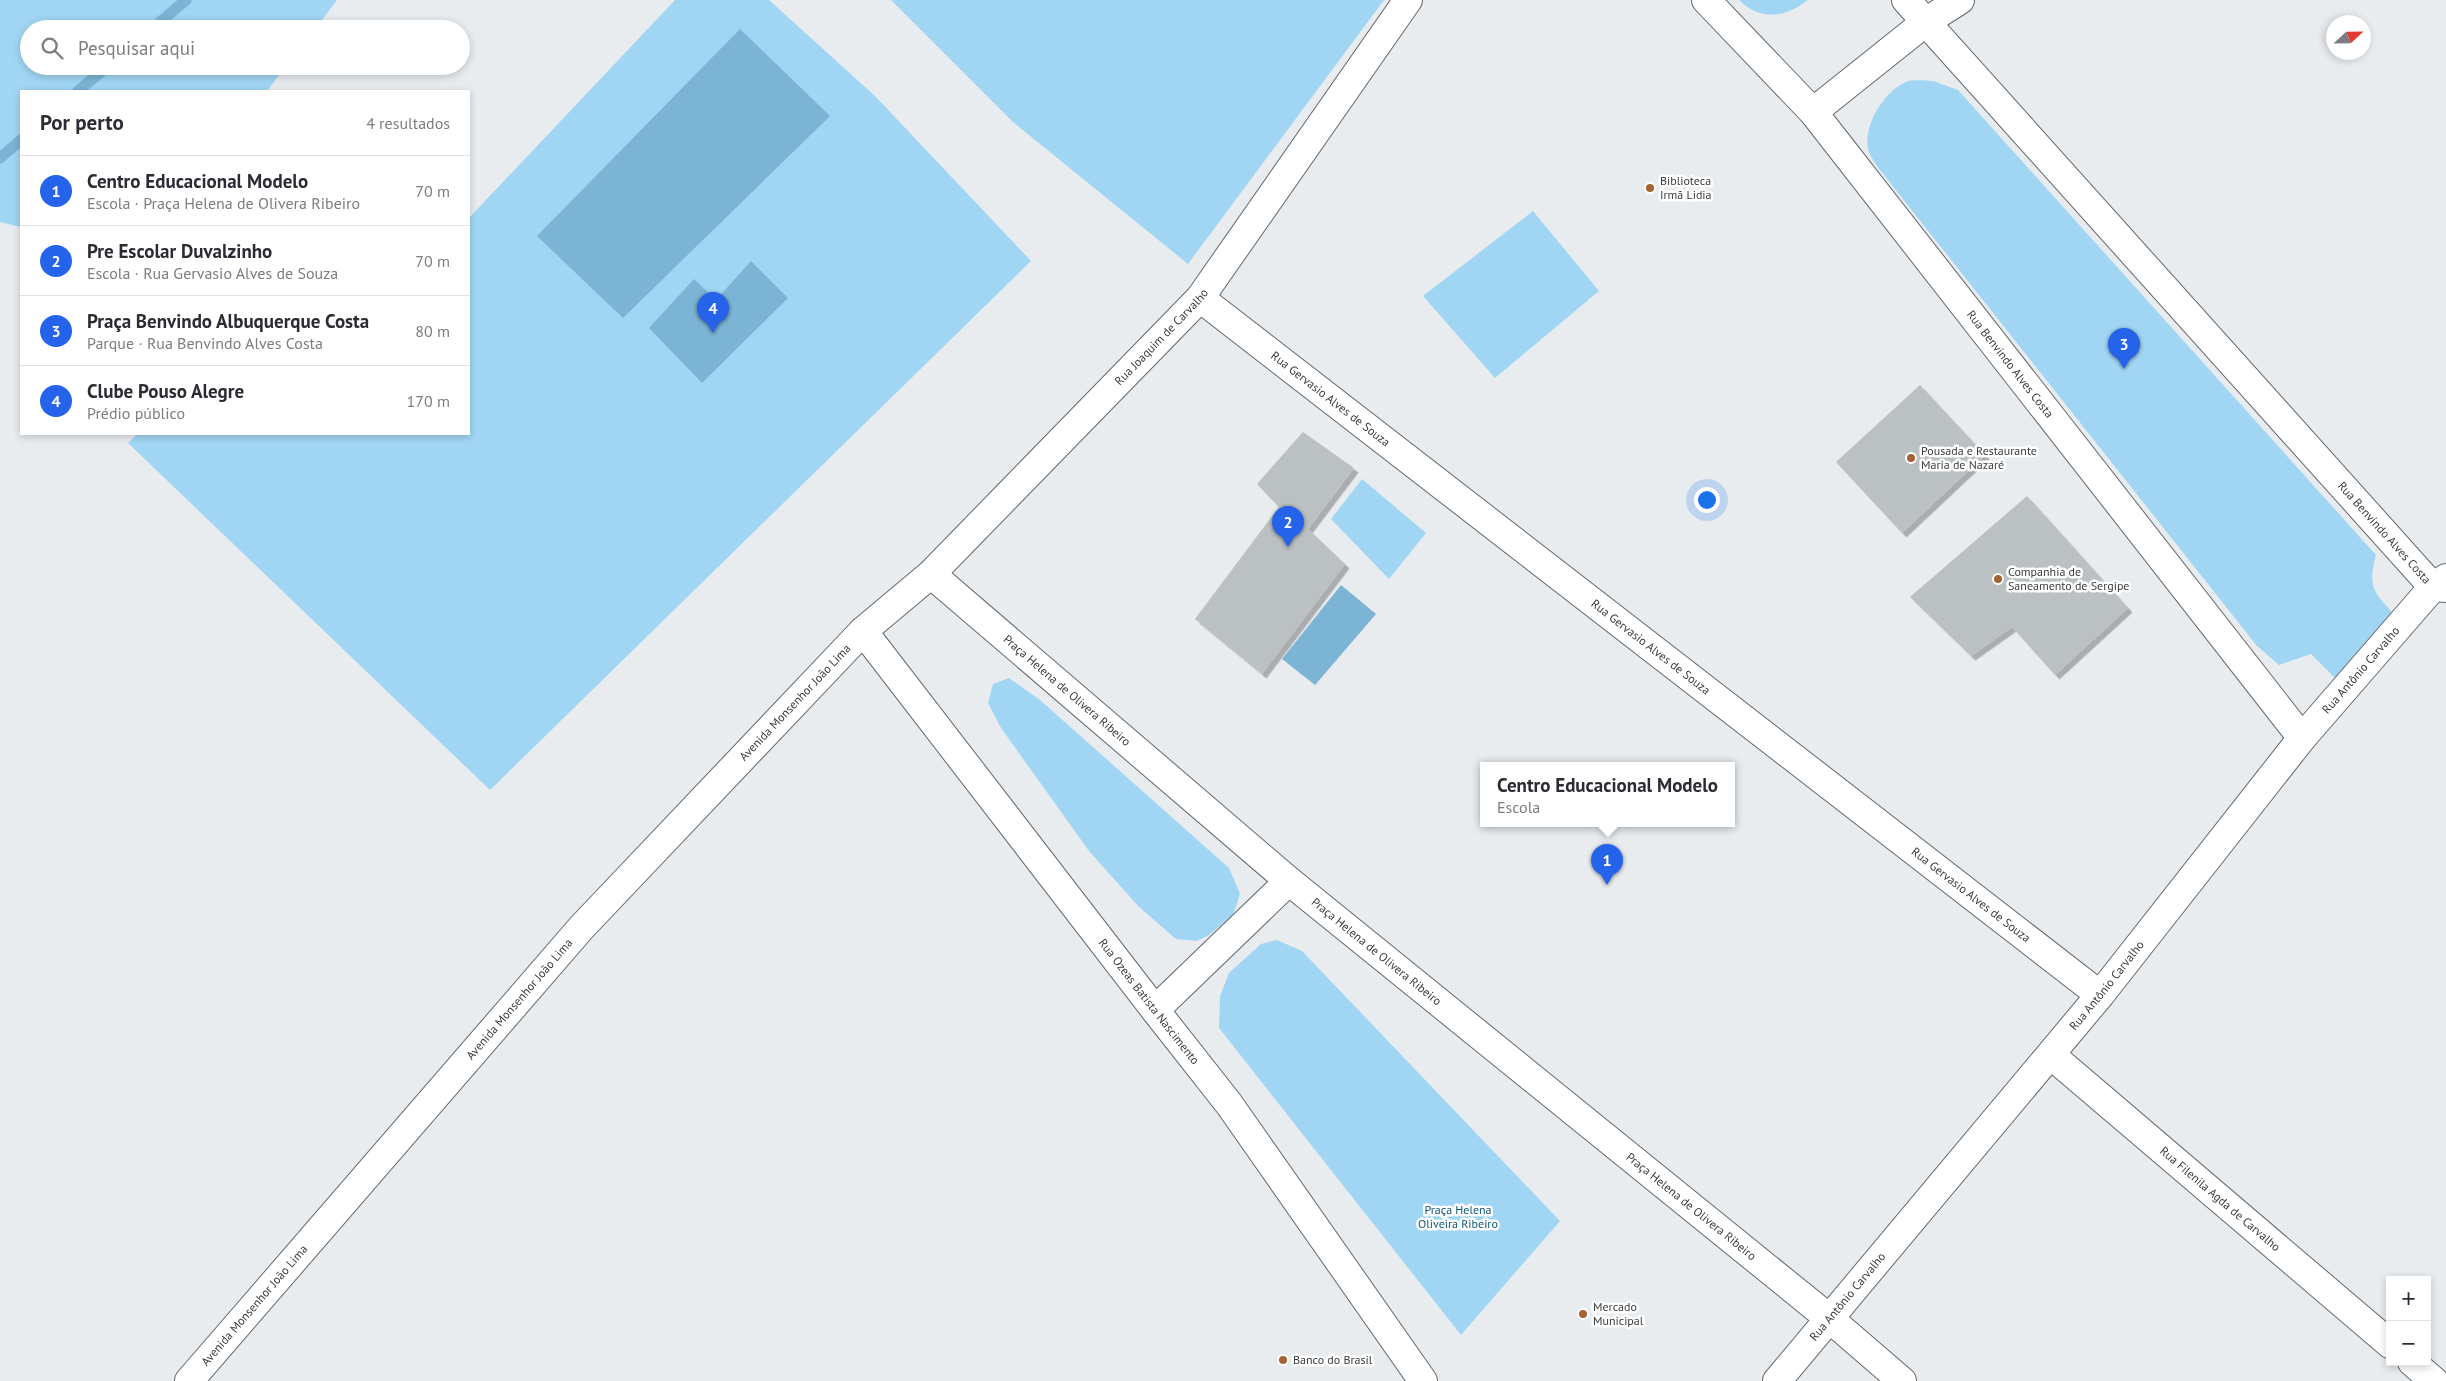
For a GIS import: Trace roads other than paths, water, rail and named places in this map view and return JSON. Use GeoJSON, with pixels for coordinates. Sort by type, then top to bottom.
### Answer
{"type":"FeatureCollection","features":[{"type":"Feature","properties":{"kind":"street","name":"Rua Joaquim de Carvalho"},"geometry":{"type":"LineString","coordinates":[[863,630],[931,574],[1200,298],[1408,0]]}},
{"type":"Feature","properties":{"kind":"street","name":"Rua Benvindo Alves Costa"},"geometry":{"type":"LineString","coordinates":[[1706,0],[1813,112],[2302,738]]}},
{"type":"Feature","properties":{"kind":"street","name":"Rua Benvindo Alves Costa"},"geometry":{"type":"LineString","coordinates":[[1906,0],[2442,584]]}},
{"type":"Feature","properties":{"kind":"street"},"geometry":{"type":"LineString","coordinates":[[1813,112],[1926,21],[1960,0]]}},
{"type":"Feature","properties":{"kind":"street","name":"Rua Gervasio Alves de Souza"},"geometry":{"type":"LineString","coordinates":[[1200,298],[2100,996]]}},
{"type":"Feature","properties":{"kind":"street","name":"Praça Helena de Olivera Ribeiro"},"geometry":{"type":"LineString","coordinates":[[931,574],[1289,882],[1830,1319],[1902,1381]]}},
{"type":"Feature","properties":{"kind":"street","name":"Rua Antônio Carvalho"},"geometry":{"type":"LineString","coordinates":[[1777,1381],[2100,996],[2302,738],[2442,584]]}},
{"type":"Feature","properties":{"kind":"street","name":"Rua Ozeas Batista Nascimento"},"geometry":{"type":"LineString","coordinates":[[863,630],[1229,1104],[1423,1381]]}},
{"type":"Feature","properties":{"kind":"street","name":"Avenida Monsenhor João Lima"},"geometry":{"type":"LineString","coordinates":[[189,1381],[581,928],[863,630]]}},
{"type":"Feature","properties":{"kind":"street"},"geometry":{"type":"LineString","coordinates":[[1155,1010],[1289,882]]}},
{"type":"Feature","properties":{"kind":"street","name":"Rua Filenila Agda de Carvalho"},"geometry":{"type":"LineString","coordinates":[[2051,1056],[2386,1341]]}},
{"type":"Feature","properties":{"kind":"street"},"geometry":{"type":"LineString","coordinates":[[2417,1366],[2434,1381]]}},
{"type":"Feature","properties":{"kind":"waterway"},"geometry":{"type":"LineString","coordinates":[[163,20],[186,0]]}},
{"type":"Feature","properties":{"kind":"waterway"},"geometry":{"type":"LineString","coordinates":[[79,90],[97,75]]}},
{"type":"Feature","properties":{"kind":"waterway"},"geometry":{"type":"LineString","coordinates":[[0,158],[20,141]]}},
{"type":"Feature","properties":{"kind":"place","name":"Biblioteca Irmã Lidia"},"geometry":{"type":"Point","coordinates":[1650,188]}},
{"type":"Feature","properties":{"kind":"place","name":"Clube Pouso Alegre"},"geometry":{"type":"Point","coordinates":[713,333]}},
{"type":"Feature","properties":{"kind":"place","name":"Praça Benvindo Albuquerque Costa"},"geometry":{"type":"Point","coordinates":[2124,369]}},
{"type":"Feature","properties":{"kind":"place","name":"Pousada e Restaurante Maria de Nazaré"},"geometry":{"type":"Point","coordinates":[1911,458]}},
{"type":"Feature","properties":{"kind":"place","name":"Pre Escolar Duvalzinho"},"geometry":{"type":"Point","coordinates":[1288,547]}},
{"type":"Feature","properties":{"kind":"place","name":"Companhia de Saneamento de Sergipe"},"geometry":{"type":"Point","coordinates":[1998,579]}},
{"type":"Feature","properties":{"kind":"place","name":"Centro Educacional Modelo"},"geometry":{"type":"Point","coordinates":[1607,885]}},
{"type":"Feature","properties":{"kind":"place","name":"Mercado Municipal"},"geometry":{"type":"Point","coordinates":[1583,1314]}},
{"type":"Feature","properties":{"kind":"place","name":"Banco do Brasil"},"geometry":{"type":"Point","coordinates":[1283,1360]}},
{"type":"Feature","properties":{"kind":"park label","name":"Praça Helena Oliveira Ribeiro"},"geometry":{"type":"Point","coordinates":[1458,1217]}}]}
